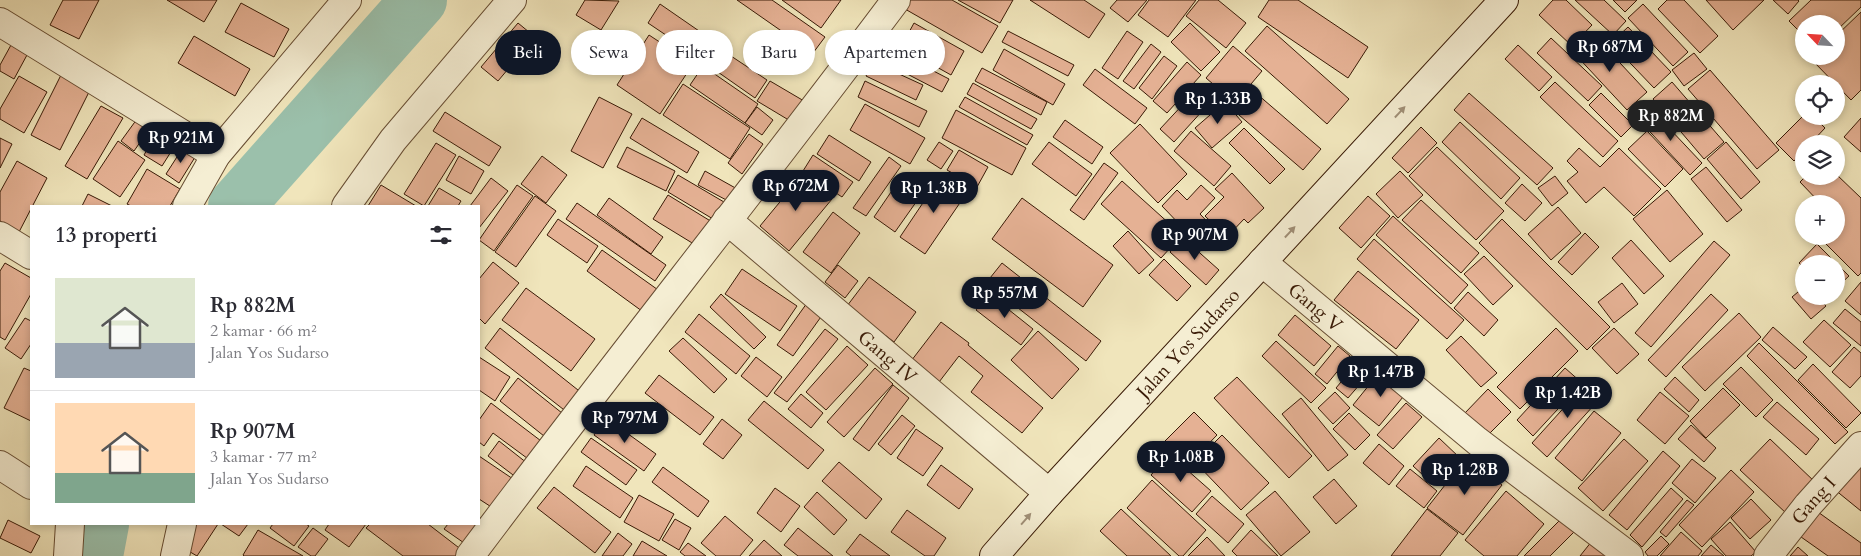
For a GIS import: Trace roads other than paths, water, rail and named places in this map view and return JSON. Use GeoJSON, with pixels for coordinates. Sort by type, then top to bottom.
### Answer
{"type":"FeatureCollection","features":[{"type":"Feature","properties":{"kind":"street"},"geometry":{"type":"LineString","coordinates":[[347,205],[393,140],[512,0]]}},
{"type":"Feature","properties":{"kind":"street"},"geometry":{"type":"LineString","coordinates":[[470,556],[590,396],[811,114],[896,0]]}},
{"type":"Feature","properties":{"kind":"street","name":"Jalan Yos Sudarso"},"geometry":{"type":"LineString","coordinates":[[994,556],[1049,493],[1504,0]]}},
{"type":"Feature","properties":{"kind":"street"},"geometry":{"type":"LineString","coordinates":[[187,205],[216,156],[343,1]]}},
{"type":"Feature","properties":{"kind":"street"},"geometry":{"type":"LineString","coordinates":[[0,22],[216,156]]}},
{"type":"Feature","properties":{"kind":"street","name":"Gang IV"},"geometry":{"type":"LineString","coordinates":[[727,220],[1049,493]]}},
{"type":"Feature","properties":{"kind":"street"},"geometry":{"type":"LineString","coordinates":[[0,236],[30,254]]}},
{"type":"Feature","properties":{"kind":"street","name":"Gang V"},"geometry":{"type":"LineString","coordinates":[[1262,262],[1477,441],[1629,556]]}},
{"type":"Feature","properties":{"kind":"street","name":"Gang I"},"geometry":{"type":"LineString","coordinates":[[1768,556],[1808,504],[1861,446]]}},
{"type":"Feature","properties":{"kind":"street"},"geometry":{"type":"LineString","coordinates":[[0,465],[30,483]]}},
{"type":"Feature","properties":{"kind":"street"},"geometry":{"type":"LineString","coordinates":[[68,556],[70,525]]}},
{"type":"Feature","properties":{"kind":"street"},"geometry":{"type":"LineString","coordinates":[[175,556],[182,525]]}},
{"type":"Feature","properties":{"kind":"waterway"},"geometry":{"type":"LineString","coordinates":[[237,205],[419,0]]}},
{"type":"Feature","properties":{"kind":"waterway"},"geometry":{"type":"LineString","coordinates":[[95,556],[101,525]]}}]}
